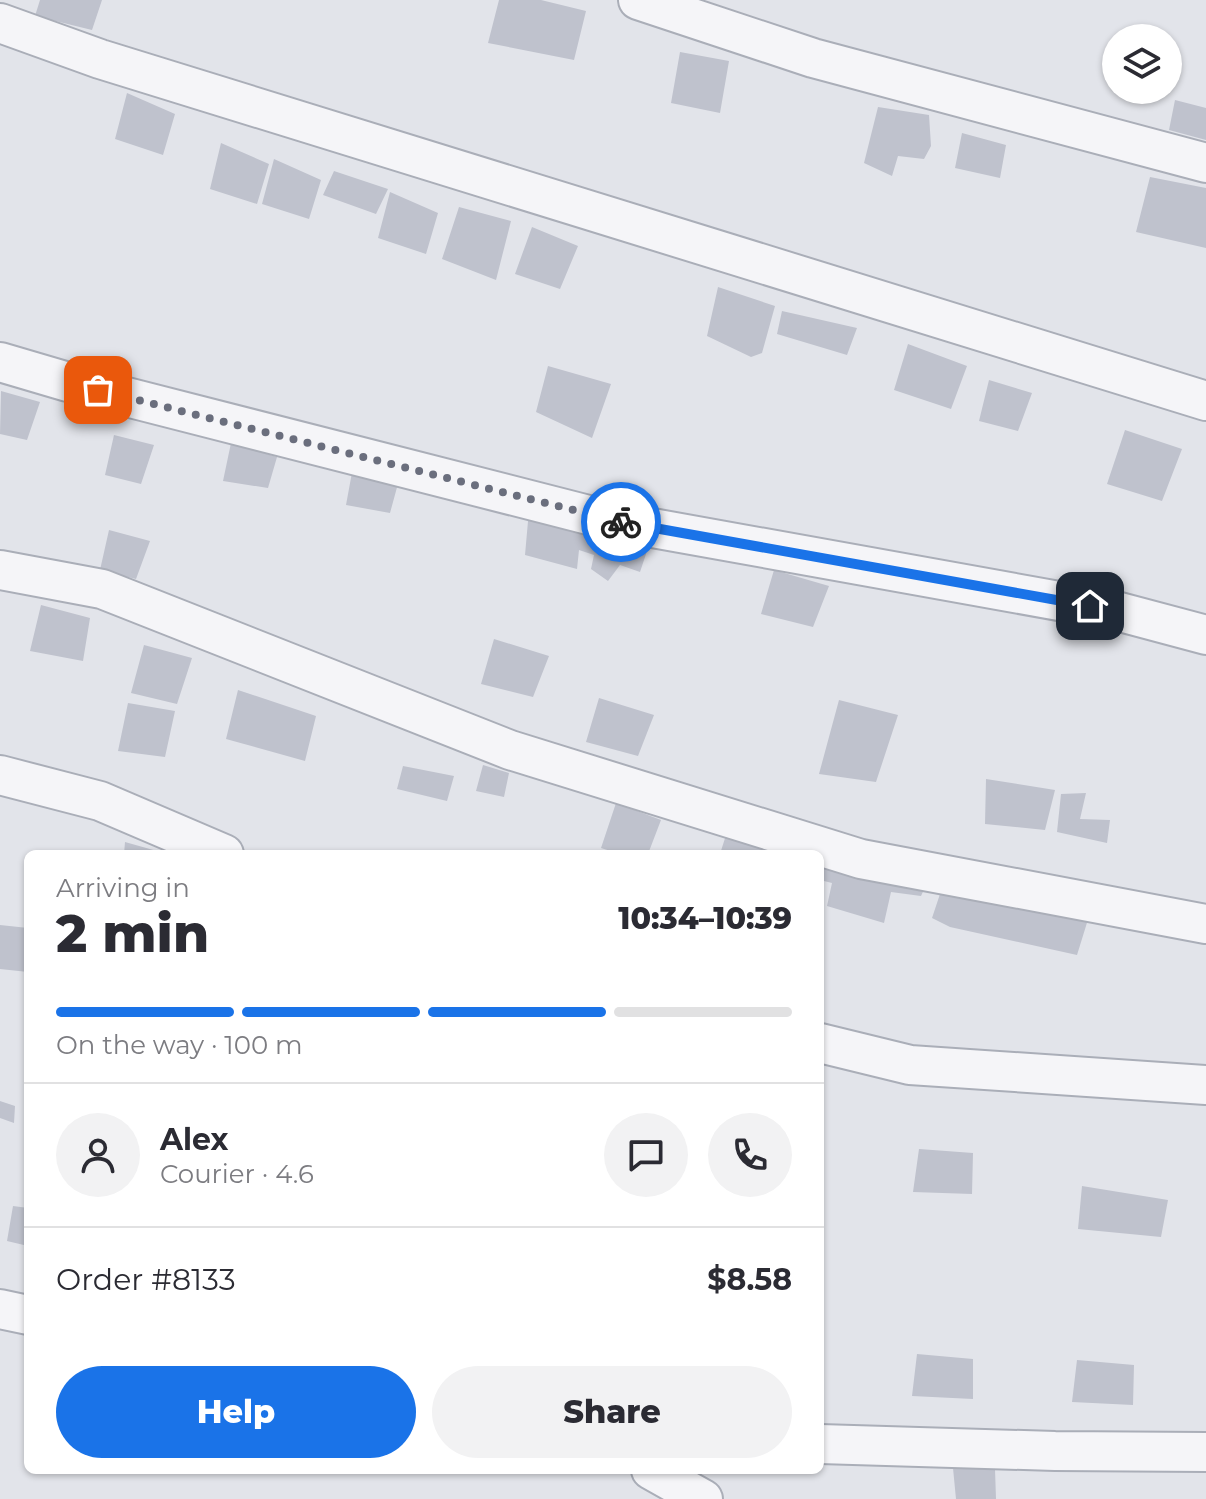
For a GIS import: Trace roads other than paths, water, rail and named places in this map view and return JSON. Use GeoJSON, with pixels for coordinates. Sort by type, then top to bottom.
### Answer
{"type":"FeatureCollection","features":[{"type":"Feature","properties":{"kind":"street"},"geometry":{"type":"LineString","coordinates":[[638,0],[813,58],[1206,163]]}},
{"type":"Feature","properties":{"kind":"street"},"geometry":{"type":"LineString","coordinates":[[0,23],[160,78],[1206,401]]}},
{"type":"Feature","properties":{"kind":"street"},"geometry":{"type":"LineString","coordinates":[[0,362],[608,520],[1120,612],[1206,635]]}},
{"type":"Feature","properties":{"kind":"street"},"geometry":{"type":"LineString","coordinates":[[0,570],[102,589],[510,750],[861,859],[1206,924]]}},
{"type":"Feature","properties":{"kind":"street"},"geometry":{"type":"LineString","coordinates":[[0,775],[100,801],[215,850]]}},
{"type":"Feature","properties":{"kind":"street"},"geometry":{"type":"LineString","coordinates":[[824,1044],[910,1065],[1206,1085]]}},
{"type":"Feature","properties":{"kind":"street"},"geometry":{"type":"LineString","coordinates":[[0,1309],[24,1314]]}},
{"type":"Feature","properties":{"kind":"street"},"geometry":{"type":"LineString","coordinates":[[824,1444],[1206,1452]]}},
{"type":"Feature","properties":{"kind":"street"},"geometry":{"type":"LineString","coordinates":[[658,1474],[703,1499]]}}]}
